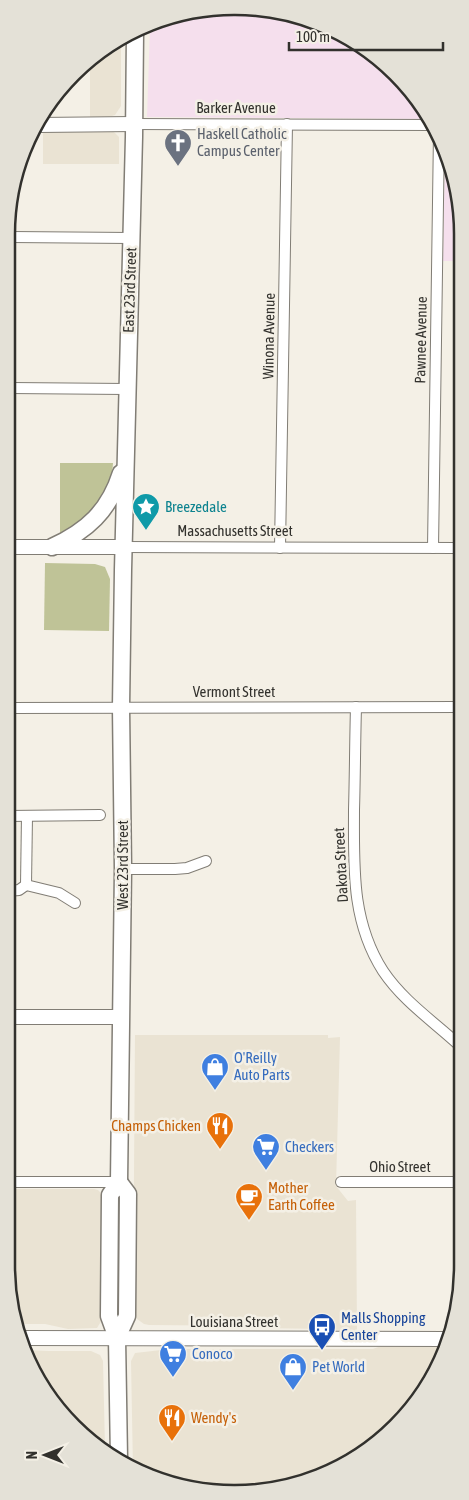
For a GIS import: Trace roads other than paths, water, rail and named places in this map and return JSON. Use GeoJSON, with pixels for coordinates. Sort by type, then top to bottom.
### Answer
{"type":"FeatureCollection","features":[{"type":"Feature","properties":{"kind":"main road","name":"East 23rd Street"},"geometry":{"type":"LineString","coordinates":[[123,547],[135,39]]}},
{"type":"Feature","properties":{"kind":"main road","name":"Barker Avenue"},"geometry":{"type":"LineString","coordinates":[[44,125],[134,124]]}},
{"type":"Feature","properties":{"kind":"main road"},"geometry":{"type":"LineString","coordinates":[[52,547],[75,536],[88,527],[101,512],[117,484],[126,459]]}},
{"type":"Feature","properties":{"kind":"main road","name":"Massachusetts Street"},"geometry":{"type":"LineString","coordinates":[[15,548],[123,547]]}},
{"type":"Feature","properties":{"kind":"main road","name":"West 23rd Street"},"geometry":{"type":"LineString","coordinates":[[118,1451],[117,1338],[127,1316],[128,1194],[119,1182],[123,869],[121,708],[123,547]]}},
{"type":"Feature","properties":{"kind":"main road"},"geometry":{"type":"LineString","coordinates":[[15,1017],[122,1017]]}},
{"type":"Feature","properties":{"kind":"main road","name":"Louisiana Street"},"geometry":{"type":"LineString","coordinates":[[28,1338],[441,1339]]}},
{"type":"Feature","properties":{"kind":"street","name":"Barker Avenue"},"geometry":{"type":"LineString","coordinates":[[134,124],[425,125]]}},
{"type":"Feature","properties":{"kind":"street","name":"Winona Avenue"},"geometry":{"type":"LineString","coordinates":[[280,548],[287,124]]}},
{"type":"Feature","properties":{"kind":"street","name":"Pawnee Avenue"},"geometry":{"type":"LineString","coordinates":[[433,548],[439,155]]}},
{"type":"Feature","properties":{"kind":"street"},"geometry":{"type":"LineString","coordinates":[[15,236],[131,238]]}},
{"type":"Feature","properties":{"kind":"street"},"geometry":{"type":"LineString","coordinates":[[15,388],[127,388]]}},
{"type":"Feature","properties":{"kind":"street","name":"Massachusetts Street"},"geometry":{"type":"LineString","coordinates":[[123,547],[454,548]]}},
{"type":"Feature","properties":{"kind":"street","name":"Vermont Street"},"geometry":{"type":"LineString","coordinates":[[15,708],[454,707]]}},
{"type":"Feature","properties":{"kind":"street","name":"Dakota Street"},"geometry":{"type":"LineString","coordinates":[[356,708],[354,868],[356,896],[361,921],[376,958],[396,988],[408,1001],[454,1041]]}},
{"type":"Feature","properties":{"kind":"street"},"geometry":{"type":"LineString","coordinates":[[15,816],[100,815]]}},
{"type":"Feature","properties":{"kind":"street"},"geometry":{"type":"LineString","coordinates":[[26,885],[27,816]]}},
{"type":"Feature","properties":{"kind":"street"},"geometry":{"type":"LineString","coordinates":[[123,869],[187,868],[206,861]]}},
{"type":"Feature","properties":{"kind":"street"},"geometry":{"type":"LineString","coordinates":[[15,890],[26,885],[59,893],[75,903]]}},
{"type":"Feature","properties":{"kind":"street"},"geometry":{"type":"LineString","coordinates":[[15,1182],[119,1182]]}},
{"type":"Feature","properties":{"kind":"street","name":"Ohio Street"},"geometry":{"type":"LineString","coordinates":[[341,1182],[454,1182]]}},
{"type":"Feature","properties":{"kind":"place","name":"Haskell Catholic Campus Center"},"geometry":{"type":"Point","coordinates":[178,167]}},
{"type":"Feature","properties":{"kind":"place","name":"Breezedale"},"geometry":{"type":"Point","coordinates":[146,531]}},
{"type":"Feature","properties":{"kind":"place","name":"O'Reilly Auto Parts"},"geometry":{"type":"Point","coordinates":[215,1091]}},
{"type":"Feature","properties":{"kind":"place","name":"Champs Chicken"},"geometry":{"type":"Point","coordinates":[220,1150]}},
{"type":"Feature","properties":{"kind":"place","name":"Checkers"},"geometry":{"type":"Point","coordinates":[266,1171]}},
{"type":"Feature","properties":{"kind":"place","name":"Mother Earth Coffee"},"geometry":{"type":"Point","coordinates":[249,1221]}},
{"type":"Feature","properties":{"kind":"place","name":"Malls Shopping Center"},"geometry":{"type":"Point","coordinates":[322,1351]}},
{"type":"Feature","properties":{"kind":"place","name":"Conoco"},"geometry":{"type":"Point","coordinates":[173,1378]}},
{"type":"Feature","properties":{"kind":"place","name":"Pet World"},"geometry":{"type":"Point","coordinates":[293,1391]}},
{"type":"Feature","properties":{"kind":"place","name":"Wendy's"},"geometry":{"type":"Point","coordinates":[172,1442]}}]}
